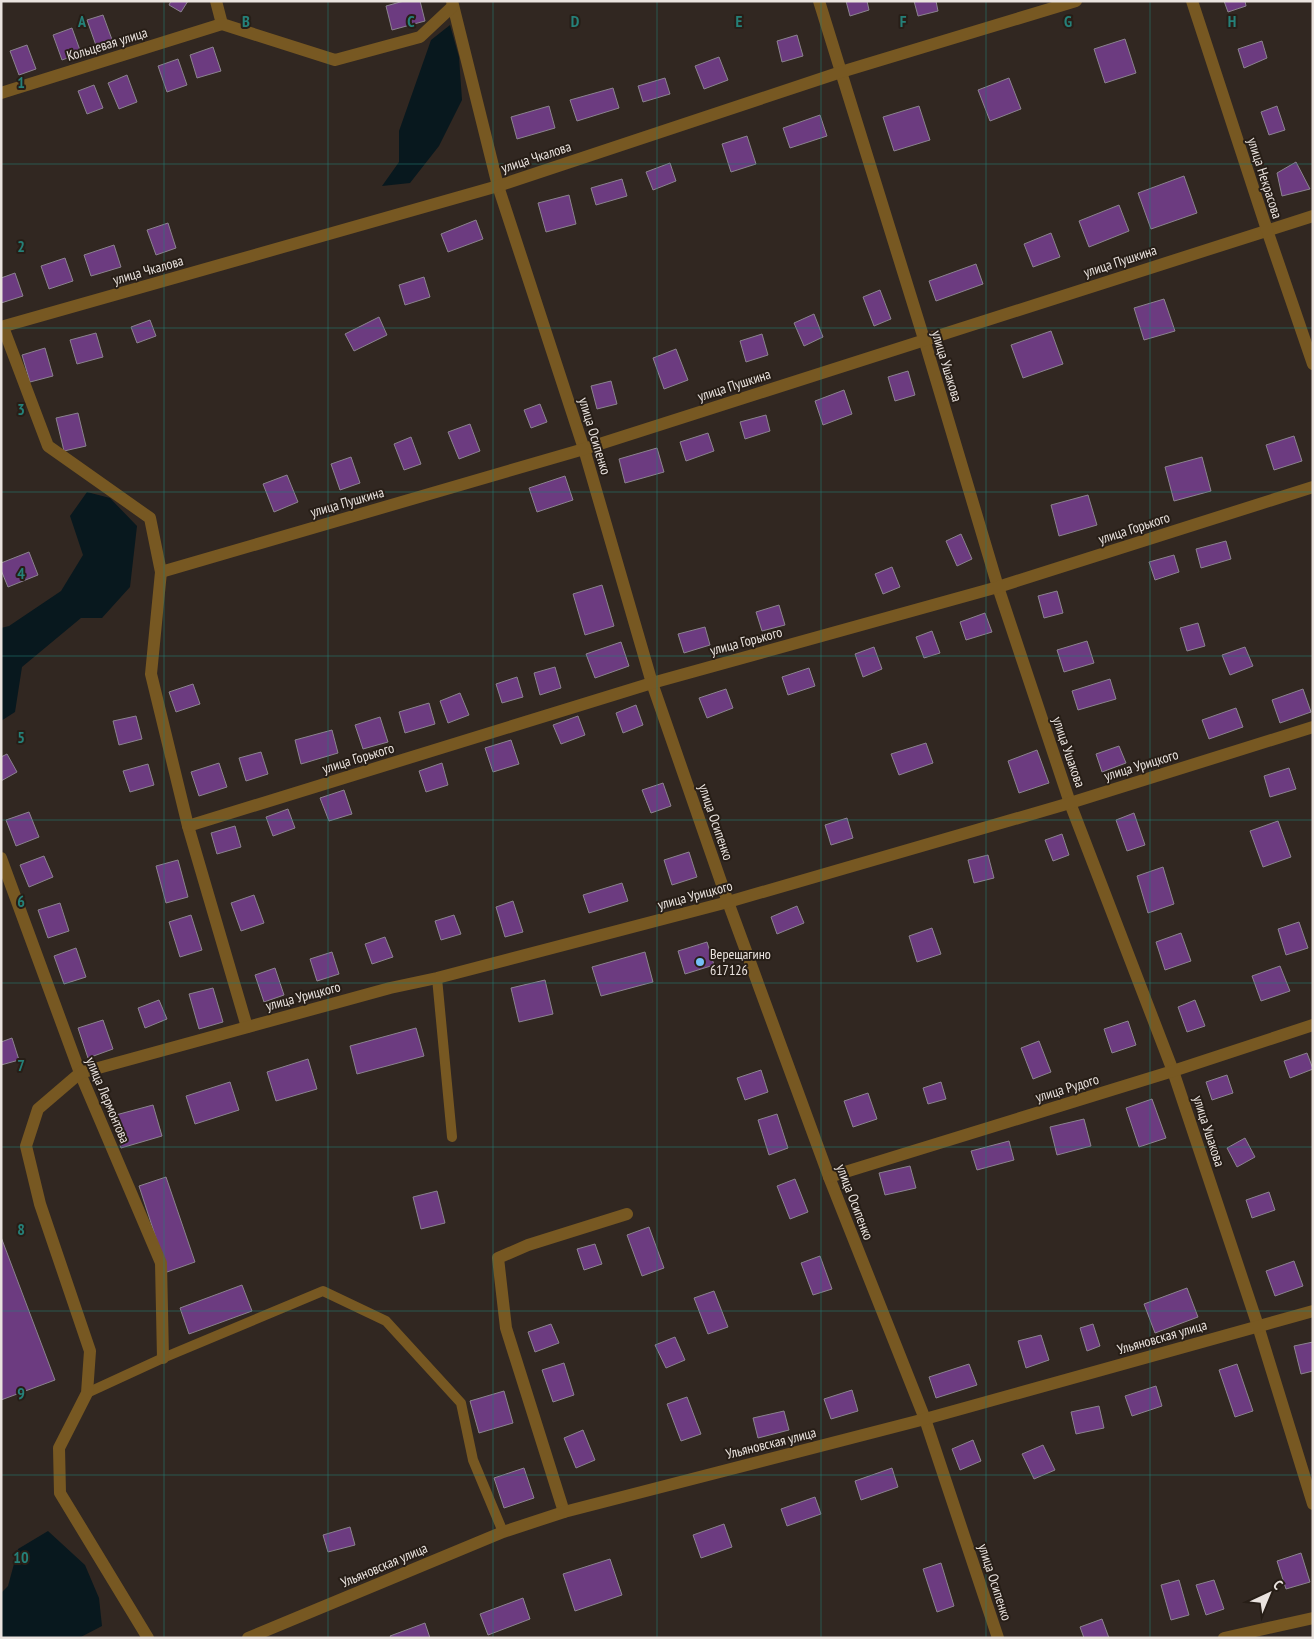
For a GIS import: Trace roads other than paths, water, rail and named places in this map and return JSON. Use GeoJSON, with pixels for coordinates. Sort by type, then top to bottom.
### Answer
{"type":"FeatureCollection","features":[{"type":"Feature","properties":{"kind":"street"},"geometry":{"type":"LineString","coordinates":[[216,1],[222,24],[335,60],[420,37],[452,4]]}},
{"type":"Feature","properties":{"kind":"street","name":"улица Ушакова"},"geometry":{"type":"LineString","coordinates":[[819,1],[924,339],[998,587],[1070,803],[1174,1071],[1258,1326],[1313,1504]]}},
{"type":"Feature","properties":{"kind":"street","name":"улица Чкалова"},"geometry":{"type":"LineString","coordinates":[[2,327],[498,186],[841,72],[1076,1]]}},
{"type":"Feature","properties":{"kind":"street","name":"улица Некрасова"},"geometry":{"type":"LineString","coordinates":[[1192,1],[1266,230],[1313,364]]}},
{"type":"Feature","properties":{"kind":"street","name":"улица Осипенко"},"geometry":{"type":"LineString","coordinates":[[452,4],[498,186],[584,449],[652,683],[728,902],[829,1176],[925,1419],[998,1638]]}},
{"type":"Feature","properties":{"kind":"street","name":"Кольцевая улица"},"geometry":{"type":"LineString","coordinates":[[1,93],[222,24]]}},
{"type":"Feature","properties":{"kind":"street","name":"улица Пушкина"},"geometry":{"type":"LineString","coordinates":[[162,572],[584,449],[1313,216]]}},
{"type":"Feature","properties":{"kind":"street"},"geometry":{"type":"LineString","coordinates":[[2,327],[48,446],[150,518],[162,572],[151,674],[188,826],[247,1026]]}},
{"type":"Feature","properties":{"kind":"street","name":"улица Горького"},"geometry":{"type":"LineString","coordinates":[[188,826],[652,683],[998,587],[1313,487]]}},
{"type":"Feature","properties":{"kind":"street","name":"улица Урицкого"},"geometry":{"type":"LineString","coordinates":[[80,1073],[390,988],[437,978],[728,902],[1070,803],[1313,727]]}},
{"type":"Feature","properties":{"kind":"street","name":"улица Лермонтова"},"geometry":{"type":"LineString","coordinates":[[1,858],[80,1073],[161,1263],[163,1358]]}},
{"type":"Feature","properties":{"kind":"street","name":"улица Рудого"},"geometry":{"type":"LineString","coordinates":[[829,1176],[1174,1071],[1313,1025]]}},
{"type":"Feature","properties":{"kind":"street"},"geometry":{"type":"LineString","coordinates":[[80,1073],[38,1109],[26,1146],[40,1204],[90,1352],[86,1393],[59,1448],[60,1493],[148,1638]]}},
{"type":"Feature","properties":{"kind":"street"},"geometry":{"type":"LineString","coordinates":[[564,1512],[506,1328],[498,1258],[528,1245],[627,1214]]}},
{"type":"Feature","properties":{"kind":"street","name":"Ульяновская улица"},"geometry":{"type":"LineString","coordinates":[[248,1638],[503,1532],[564,1512],[925,1419],[1313,1311]]}},
{"type":"Feature","properties":{"kind":"street"},"geometry":{"type":"LineString","coordinates":[[1224,1638],[1313,1618]]}},
{"type":"Feature","properties":{"kind":"lane"},"geometry":{"type":"LineString","coordinates":[[437,978],[452,1137]]}},
{"type":"Feature","properties":{"kind":"lane"},"geometry":{"type":"LineString","coordinates":[[86,1393],[163,1358],[323,1291],[386,1321],[461,1403],[473,1460],[503,1532]]}},
{"type":"Feature","properties":{"kind":"place","name":"Верещагино 617126"},"geometry":{"type":"Point","coordinates":[700,962]}}]}
